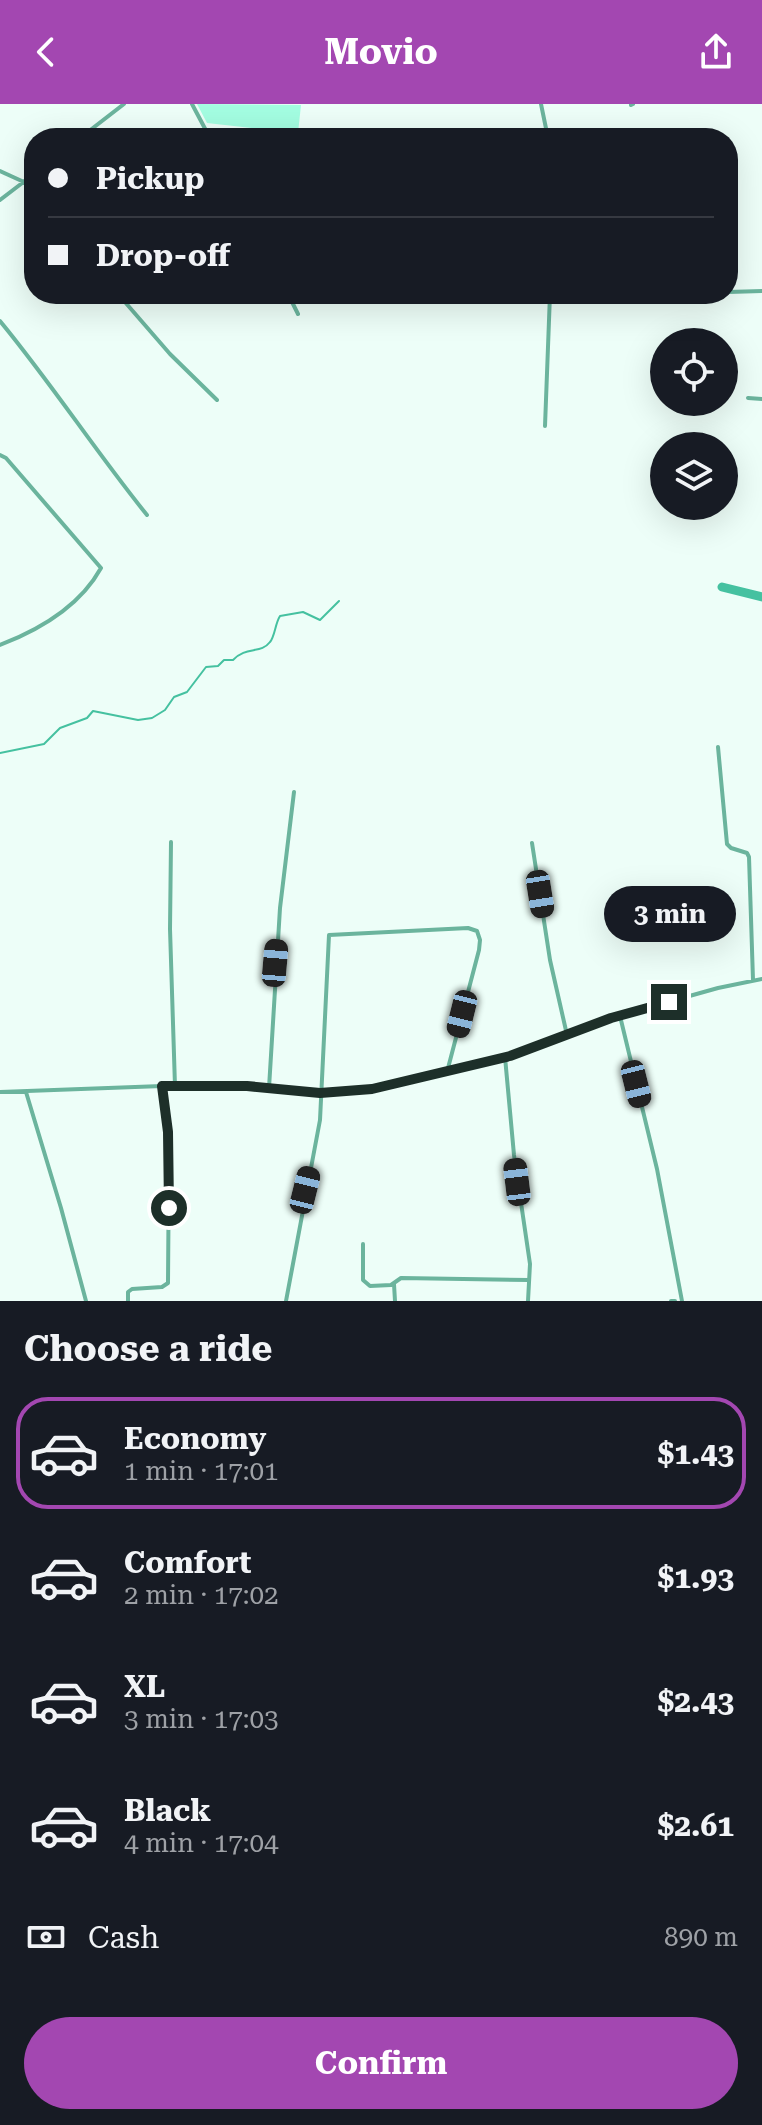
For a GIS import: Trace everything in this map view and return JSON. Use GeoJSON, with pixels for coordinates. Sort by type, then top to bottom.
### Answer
{"type":"FeatureCollection","features":[{"type":"Feature","properties":{"kind":"street"},"geometry":{"type":"LineString","coordinates":[[93,128],[124,104]]}},
{"type":"Feature","properties":{"kind":"street"},"geometry":{"type":"LineString","coordinates":[[192,104],[205,128]]}},
{"type":"Feature","properties":{"kind":"street"},"geometry":{"type":"LineString","coordinates":[[541,104],[546,128]]}},
{"type":"Feature","properties":{"kind":"street"},"geometry":{"type":"LineString","coordinates":[[0,171],[24,182],[0,200]]}},
{"type":"Feature","properties":{"kind":"street"},"geometry":{"type":"LineString","coordinates":[[738,292],[762,291]]}},
{"type":"Feature","properties":{"kind":"street"},"geometry":{"type":"LineString","coordinates":[[127,304],[170,354],[217,400]]}},
{"type":"Feature","properties":{"kind":"street"},"geometry":{"type":"LineString","coordinates":[[293,304],[298,314]]}},
{"type":"Feature","properties":{"kind":"street"},"geometry":{"type":"LineString","coordinates":[[545,426],[550,304]]}},
{"type":"Feature","properties":{"kind":"street"},"geometry":{"type":"LineString","coordinates":[[0,321],[39,368],[104,461],[147,515]]}},
{"type":"Feature","properties":{"kind":"street"},"geometry":{"type":"LineString","coordinates":[[748,398],[762,399]]}},
{"type":"Feature","properties":{"kind":"street"},"geometry":{"type":"LineString","coordinates":[[0,455],[6,458],[101,568],[64,611],[32,631],[0,645]]}},
{"type":"Feature","properties":{"kind":"street"},"geometry":{"type":"LineString","coordinates":[[718,747],[727,844],[744,851],[749,857],[753,980]]}},
{"type":"Feature","properties":{"kind":"street"},"geometry":{"type":"LineString","coordinates":[[269,1088],[278,924],[294,792]]}},
{"type":"Feature","properties":{"kind":"street"},"geometry":{"type":"LineString","coordinates":[[171,842],[170,929],[175,1086]]}},
{"type":"Feature","properties":{"kind":"street"},"geometry":{"type":"LineString","coordinates":[[532,843],[550,960],[567,1035]]}},
{"type":"Feature","properties":{"kind":"street"},"geometry":{"type":"LineString","coordinates":[[286,1301],[316,1145],[327,938],[331,934],[471,928],[479,933],[479,950],[447,1073]]}},
{"type":"Feature","properties":{"kind":"street"},"geometry":{"type":"LineString","coordinates":[[0,1092],[162,1086],[269,1088],[320,1093],[372,1089],[505,1057],[620,1016],[762,979]]}},
{"type":"Feature","properties":{"kind":"street"},"geometry":{"type":"LineString","coordinates":[[620,1016],[657,1169],[682,1301]]}},
{"type":"Feature","properties":{"kind":"street"},"geometry":{"type":"LineString","coordinates":[[505,1057],[514,1155],[530,1264],[528,1301]]}},
{"type":"Feature","properties":{"kind":"street"},"geometry":{"type":"LineString","coordinates":[[128,1301],[128,1292],[132,1289],[162,1287],[168,1283],[168,1132],[162,1086]]}},
{"type":"Feature","properties":{"kind":"street"},"geometry":{"type":"LineString","coordinates":[[26,1091],[86,1301]]}},
{"type":"Feature","properties":{"kind":"street"},"geometry":{"type":"LineString","coordinates":[[363,1244],[364,1283],[370,1286],[394,1284],[401,1278],[529,1280]]}},
{"type":"Feature","properties":{"kind":"street"},"geometry":{"type":"LineString","coordinates":[[394,1284],[395,1301]]}},
{"type":"Feature","properties":{"kind":"green space"},"geometry":{"type":"Polygon","coordinates":[[[197,104],[301,105],[299,128],[252,128],[207,123],[197,104]]]}},
{"type":"Feature","properties":{"kind":"waterway"},"geometry":{"type":"LineString","coordinates":[[722,587],[762,597]]}},
{"type":"Feature","properties":{"kind":"waterway"},"geometry":{"type":"LineString","coordinates":[[0,753],[44,744],[60,728],[87,718],[93,711],[138,720],[152,718],[165,710],[174,697],[187,692],[206,667],[218,666],[224,660],[233,660],[243,653],[266,646],[272,639],[280,616],[303,612],[320,620],[339,601]]}},
{"type":"Feature","properties":{"kind":"route"},"geometry":{"type":"LineString","coordinates":[[169,1208],[168,1132],[162,1086],[247,1086],[320,1093],[372,1089],[510,1056],[611,1018],[669,1002]]}}]}
